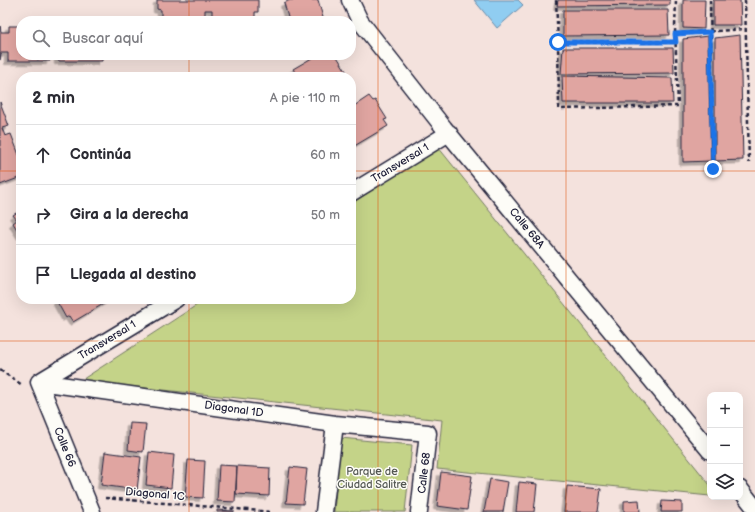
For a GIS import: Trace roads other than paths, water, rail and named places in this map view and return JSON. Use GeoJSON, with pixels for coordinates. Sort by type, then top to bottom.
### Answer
{"type":"FeatureCollection","features":[{"type":"Feature","properties":{"kind":"street","name":"Calle 68A"},"geometry":{"type":"LineString","coordinates":[[350,0],[360,22],[707,448]]}},
{"type":"Feature","properties":{"kind":"street","name":"Transversal 1"},"geometry":{"type":"LineString","coordinates":[[356,190],[449,133]]}},
{"type":"Feature","properties":{"kind":"street","name":"Transversal 1"},"geometry":{"type":"LineString","coordinates":[[39,382],[168,304]]}},
{"type":"Feature","properties":{"kind":"street","name":"Diagonal 1D"},"geometry":{"type":"LineString","coordinates":[[39,382],[335,424],[428,433]]}},
{"type":"Feature","properties":{"kind":"street","name":"Calle 66"},"geometry":{"type":"LineString","coordinates":[[39,382],[92,512]]}},
{"type":"Feature","properties":{"kind":"street"},"geometry":{"type":"LineString","coordinates":[[324,512],[335,424]]}},
{"type":"Feature","properties":{"kind":"street","name":"Calle 68"},"geometry":{"type":"LineString","coordinates":[[419,512],[428,433]]}},
{"type":"Feature","properties":{"kind":"street"},"geometry":{"type":"LineString","coordinates":[[743,493],[755,508]]}},
{"type":"Feature","properties":{"kind":"water"},"geometry":{"type":"Polygon","coordinates":[[[474,0],[518,0],[523,5],[497,28],[474,0]]]}},
{"type":"Feature","properties":{"kind":"park label","name":"Parque de Ciudad Salitre"},"geometry":{"type":"Point","coordinates":[372,477]}}]}
